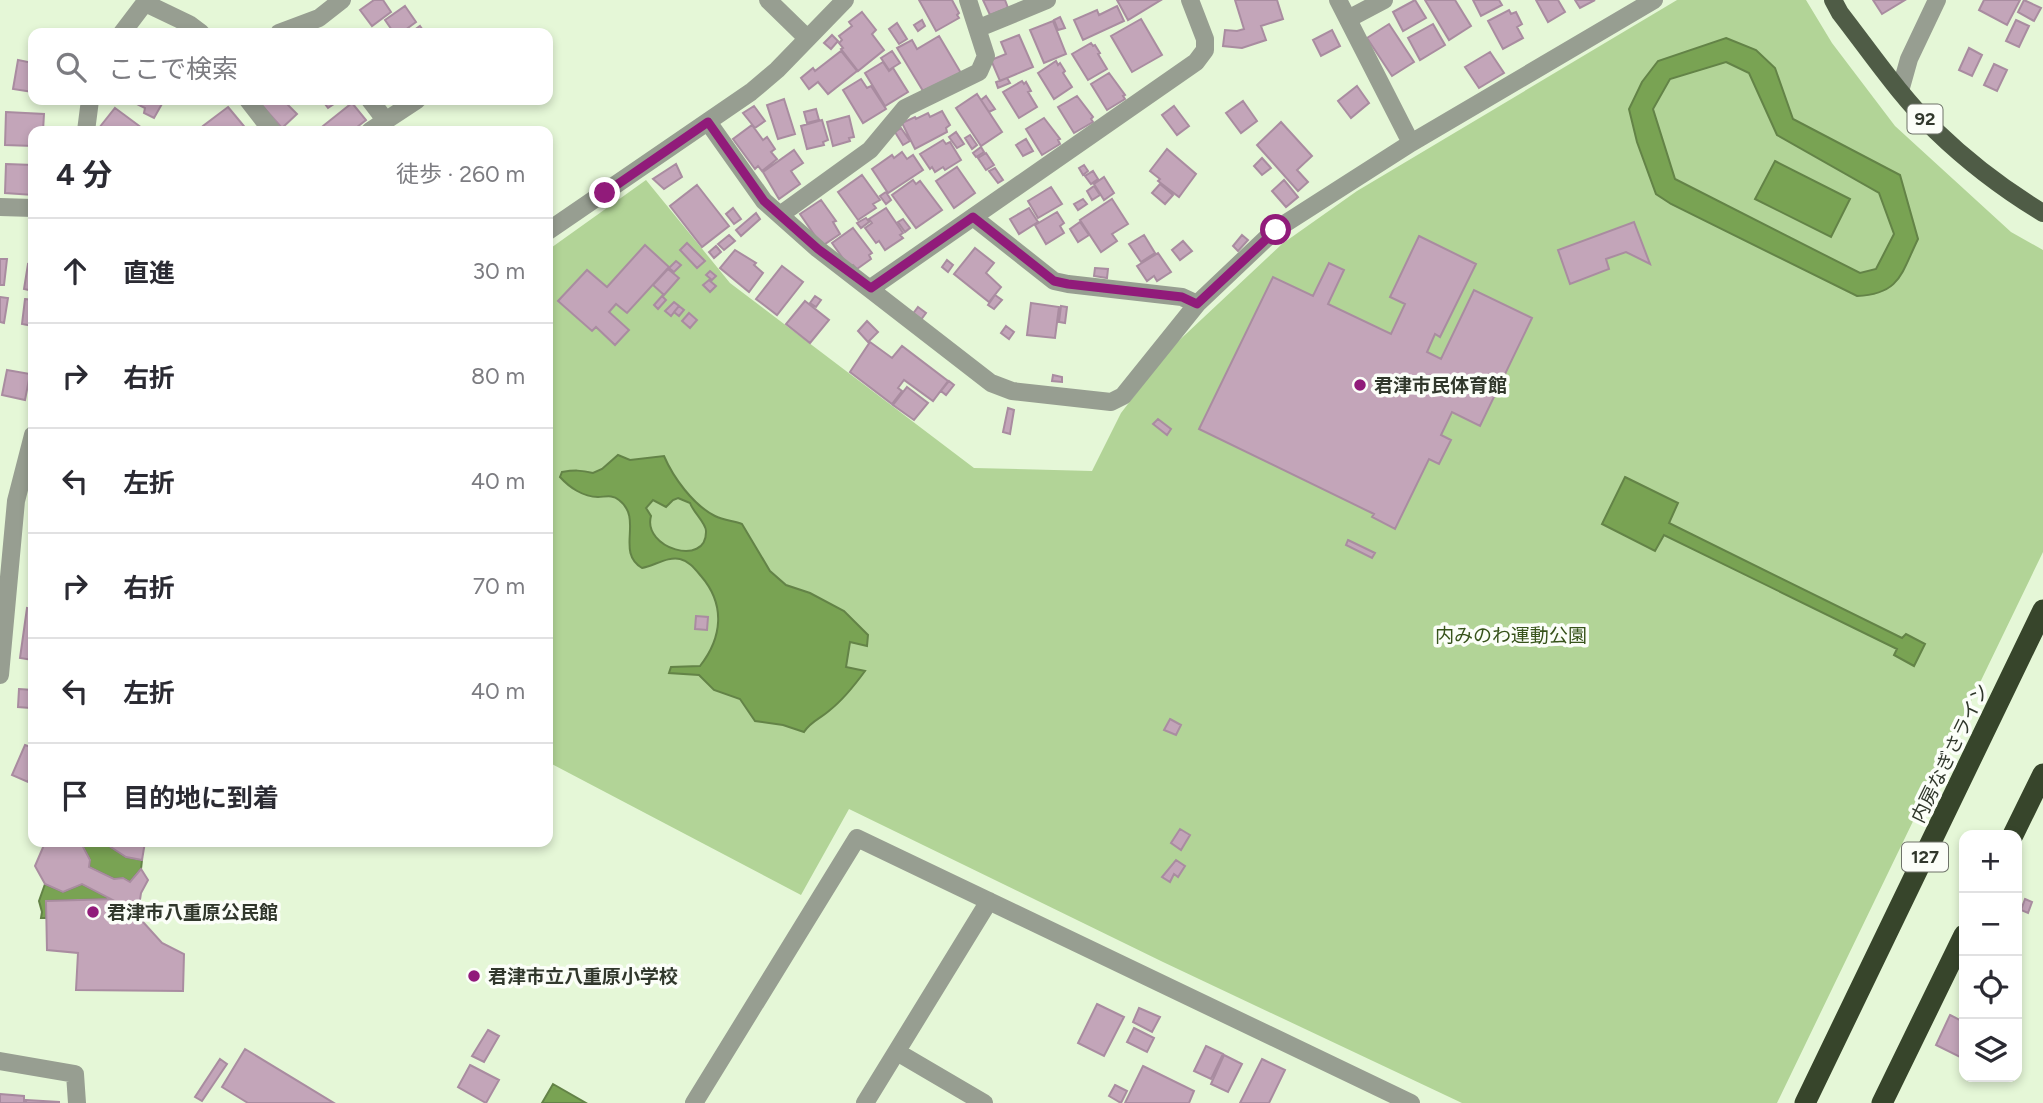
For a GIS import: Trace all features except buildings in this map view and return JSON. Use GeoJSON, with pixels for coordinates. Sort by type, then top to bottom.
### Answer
{"type":"FeatureCollection","features":[{"type":"Feature","properties":{"kind":"highway","name":"内房なぎさライン"},"geometry":{"type":"LineString","coordinates":[[1805,1103],[2043,610]]}},
{"type":"Feature","properties":{"kind":"highway"},"geometry":{"type":"LineString","coordinates":[[2015,830],[2043,774]]}},
{"type":"Feature","properties":{"kind":"highway"},"geometry":{"type":"LineString","coordinates":[[1882,1103],[1959,945]]}},
{"type":"Feature","properties":{"kind":"main road","name":"92"},"geometry":{"type":"LineString","coordinates":[[1833,0],[1840,13],[1900,90],[1935,130],[2004,187],[2043,212]]}},
{"type":"Feature","properties":{"kind":"street"},"geometry":{"type":"LineString","coordinates":[[292,28],[319,18],[342,0]]}},
{"type":"Feature","properties":{"kind":"street"},"geometry":{"type":"LineString","coordinates":[[768,0],[807,38]]}},
{"type":"Feature","properties":{"kind":"street"},"geometry":{"type":"LineString","coordinates":[[553,228],[751,92],[777,70],[845,0]]}},
{"type":"Feature","properties":{"kind":"street"},"geometry":{"type":"LineString","coordinates":[[780,215],[870,150],[905,108],[979,72],[986,56],[968,0]]}},
{"type":"Feature","properties":{"kind":"street"},"geometry":{"type":"LineString","coordinates":[[979,29],[1047,0]]}},
{"type":"Feature","properties":{"kind":"street"},"geometry":{"type":"LineString","coordinates":[[871,288],[1196,62],[1205,50],[1205,39],[1190,0]]}},
{"type":"Feature","properties":{"kind":"street"},"geometry":{"type":"LineString","coordinates":[[1338,0],[1411,143]]}},
{"type":"Feature","properties":{"kind":"street"},"geometry":{"type":"LineString","coordinates":[[1348,19],[1384,0]]}},
{"type":"Feature","properties":{"kind":"street"},"geometry":{"type":"LineString","coordinates":[[708,122],[764,201],[818,249],[990,383],[1012,391],[1111,402],[1123,396],[1197,304],[1276,230],[1411,143],[1654,0]]}},
{"type":"Feature","properties":{"kind":"street"},"geometry":{"type":"LineString","coordinates":[[1900,90],[1909,59],[1937,0]]}},
{"type":"Feature","properties":{"kind":"street"},"geometry":{"type":"LineString","coordinates":[[126,28],[146,1],[194,28]]}},
{"type":"Feature","properties":{"kind":"street"},"geometry":{"type":"LineString","coordinates":[[87,126],[89,105]]}},
{"type":"Feature","properties":{"kind":"street"},"geometry":{"type":"LineString","coordinates":[[252,105],[268,126]]}},
{"type":"Feature","properties":{"kind":"street"},"geometry":{"type":"LineString","coordinates":[[374,105],[386,121]]}},
{"type":"Feature","properties":{"kind":"street"},"geometry":{"type":"LineString","coordinates":[[378,126],[410,105]]}},
{"type":"Feature","properties":{"kind":"street"},"geometry":{"type":"LineString","coordinates":[[0,207],[28,208]]}},
{"type":"Feature","properties":{"kind":"street"},"geometry":{"type":"LineString","coordinates":[[973,217],[1054,281],[1182,297],[1197,304]]}},
{"type":"Feature","properties":{"kind":"street"},"geometry":{"type":"LineString","coordinates":[[0,675],[6,531],[28,454]]}},
{"type":"Feature","properties":{"kind":"street"},"geometry":{"type":"LineString","coordinates":[[694,1103],[857,838],[1411,1103]]}},
{"type":"Feature","properties":{"kind":"street"},"geometry":{"type":"LineString","coordinates":[[866,1103],[989,901]]}},
{"type":"Feature","properties":{"kind":"street"},"geometry":{"type":"LineString","coordinates":[[897,1052],[984,1103]]}},
{"type":"Feature","properties":{"kind":"street"},"geometry":{"type":"LineString","coordinates":[[0,1060],[75,1074],[77,1103]]}},
{"type":"Feature","properties":{"kind":"green space","name":"内みのわ運動公園"},"geometry":{"type":"Polygon","coordinates":[[[1677,0],[1806,0],[1832,43],[1895,126],[2011,232],[2043,250],[2043,552],[1777,1103],[1462,1103],[1163,962],[849,809],[801,895],[553,765],[553,246],[646,180],[730,283],[974,468],[1092,471],[1121,413],[1171,348],[1282,244],[1357,191],[1677,0]]]}},
{"type":"Feature","properties":{"kind":"shaded area"},"geometry":{"type":"Polygon","coordinates":[[[1726,38],[1756,50],[1775,68],[1793,119],[1900,175],[1918,239],[1897,280],[1882,291],[1857,296],[1671,204],[1656,194],[1637,142],[1629,109],[1642,82],[1658,61],[1726,38]],[[1726,62],[1670,79],[1653,109],[1675,179],[1860,273],[1876,269],[1894,234],[1879,193],[1777,135],[1749,73],[1726,62]]]}},
{"type":"Feature","properties":{"kind":"shaded area"},"geometry":{"type":"Polygon","coordinates":[[[1775,161],[1850,199],[1831,237],[1755,199],[1775,161]]]}},
{"type":"Feature","properties":{"kind":"shaded area"},"geometry":{"type":"Polygon","coordinates":[[[618,455],[630,460],[664,456],[678,481],[699,505],[721,519],[742,524],[770,571],[786,585],[810,593],[844,611],[868,635],[867,646],[850,642],[846,667],[865,671],[844,697],[804,732],[783,725],[755,721],[740,699],[714,690],[699,675],[669,673],[671,667],[700,666],[707,655],[717,633],[714,598],[701,576],[683,560],[675,558],[642,568],[634,561],[631,553],[629,516],[619,500],[608,496],[592,497],[572,488],[560,477],[562,472],[593,473],[618,455]],[[678,498],[666,507],[653,500],[646,508],[651,516],[651,527],[656,537],[665,545],[687,551],[697,549],[704,542],[705,528],[690,503],[678,498]]]}},
{"type":"Feature","properties":{"kind":"shaded area"},"geometry":{"type":"Polygon","coordinates":[[[1625,477],[1678,503],[1669,523],[1902,638],[1906,634],[1925,644],[1914,666],[1894,655],[1897,649],[1664,535],[1655,551],[1602,524],[1625,477]]]}},
{"type":"Feature","properties":{"kind":"shaded area"},"geometry":{"type":"Polygon","coordinates":[[[83,847],[111,847],[126,857],[142,860],[141,869],[130,882],[123,878],[114,879],[89,867],[90,860],[83,847]]]}},
{"type":"Feature","properties":{"kind":"shaded area"},"geometry":{"type":"Polygon","coordinates":[[[45,884],[63,892],[82,884],[111,899],[46,901],[46,918],[41,918],[39,901],[45,884]]]}},
{"type":"Feature","properties":{"kind":"shaded area"},"geometry":{"type":"Polygon","coordinates":[[[553,1084],[586,1103],[542,1103],[553,1084]]]}},
{"type":"Feature","properties":{"kind":"place","name":"君津市民体育館"},"geometry":{"type":"Point","coordinates":[1360,385]}},
{"type":"Feature","properties":{"kind":"place","name":"君津市八重原公民館"},"geometry":{"type":"Point","coordinates":[93,912]}},
{"type":"Feature","properties":{"kind":"place","name":"君津市立八重原小学校"},"geometry":{"type":"Point","coordinates":[474,976]}},
{"type":"Feature","properties":{"kind":"route"},"geometry":{"type":"LineString","coordinates":[[605,193],[708,122],[764,201],[818,249],[871,288],[973,217],[1054,281],[1182,297],[1197,304],[1276,230]]}}]}
